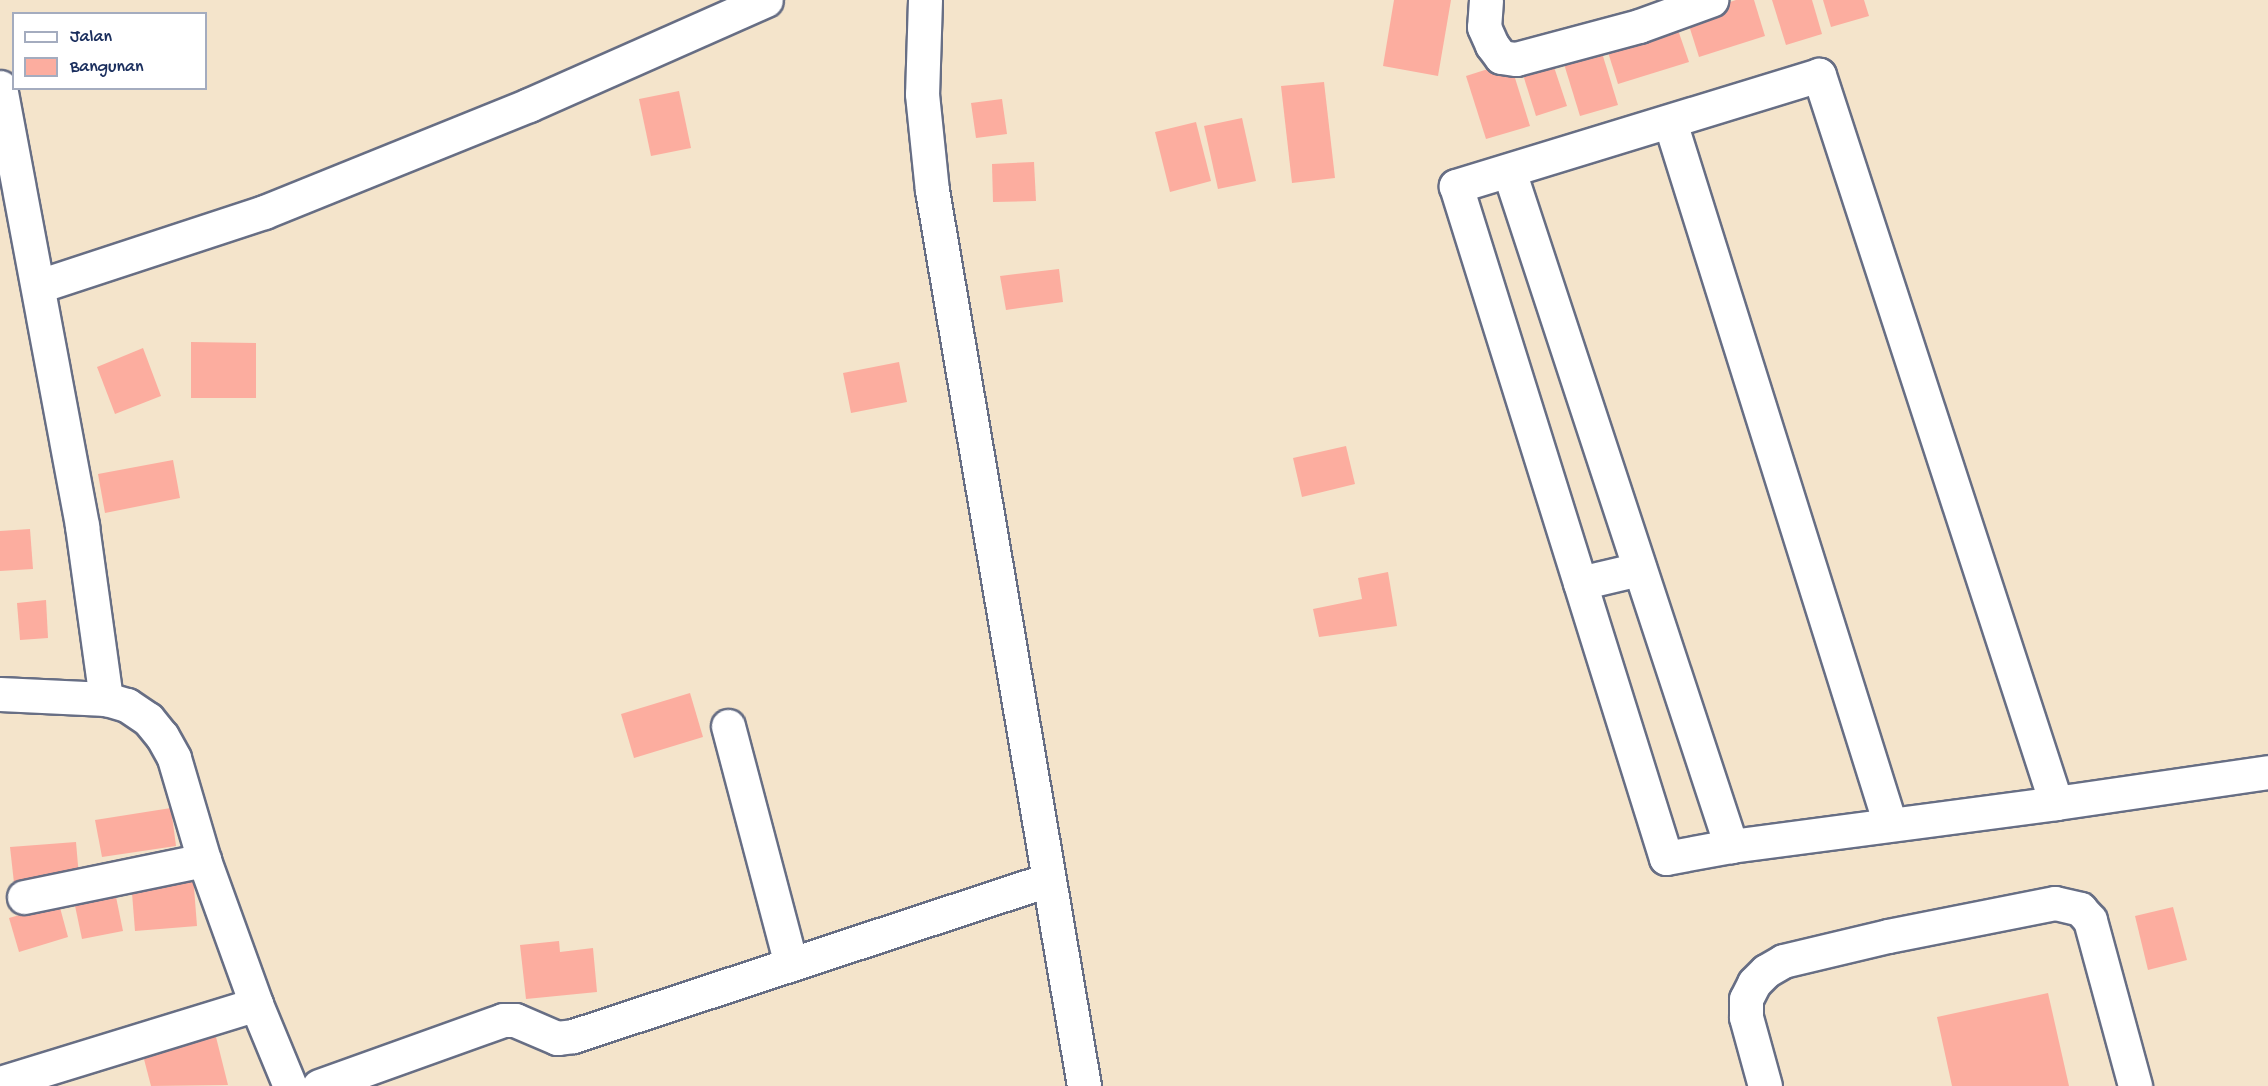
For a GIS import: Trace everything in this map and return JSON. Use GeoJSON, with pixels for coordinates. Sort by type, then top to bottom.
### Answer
{"type":"FeatureCollection","features":[{"type":"Feature","properties":{"kind":"street"},"geometry":{"type":"LineString","coordinates":[[39,286],[264,212],[529,105],[766,0]]}},
{"type":"Feature","properties":{"kind":"street"},"geometry":{"type":"LineString","coordinates":[[925,0],[922,94],[932,190],[1047,880],[1084,1086]]}},
{"type":"Feature","properties":{"kind":"street"},"geometry":{"type":"LineString","coordinates":[[1486,0],[1484,27],[1492,45],[1502,57],[1516,60],[1639,26],[1711,0]]}},
{"type":"Feature","properties":{"kind":"street"},"geometry":{"type":"LineString","coordinates":[[2056,802],[1819,75],[1456,186],[1666,858],[1731,846],[2056,802],[2268,772]]}},
{"type":"Feature","properties":{"kind":"street"},"geometry":{"type":"LineString","coordinates":[[0,87],[82,526],[106,699]]}},
{"type":"Feature","properties":{"kind":"street"},"geometry":{"type":"LineString","coordinates":[[1670,122],[1890,824]]}},
{"type":"Feature","properties":{"kind":"street"},"geometry":{"type":"LineString","coordinates":[[1509,171],[1731,846]]}},
{"type":"Feature","properties":{"kind":"street"},"geometry":{"type":"LineString","coordinates":[[1580,583],[1639,569]]}},
{"type":"Feature","properties":{"kind":"street"},"geometry":{"type":"LineString","coordinates":[[0,694],[106,699],[127,705],[148,719],[162,736],[174,758],[204,860],[256,1004],[290,1086]]}},
{"type":"Feature","properties":{"kind":"street"},"geometry":{"type":"LineString","coordinates":[[728,726],[791,964]]}},
{"type":"Feature","properties":{"kind":"street"},"geometry":{"type":"LineString","coordinates":[[24,897],[204,860]]}},
{"type":"Feature","properties":{"kind":"street"},"geometry":{"type":"LineString","coordinates":[[319,1086],[510,1018],[551,1037],[565,1038],[1047,880]]}},
{"type":"Feature","properties":{"kind":"street"},"geometry":{"type":"LineString","coordinates":[[1766,1086],[1746,1008],[1754,983],[1766,971],[1783,961],[1888,936],[2055,903],[2080,909],[2090,920],[2135,1086]]}},
{"type":"Feature","properties":{"kind":"street"},"geometry":{"type":"LineString","coordinates":[[0,1083],[256,1004]]}},
{"type":"Feature","properties":{"kind":"building"},"geometry":{"type":"Polygon","coordinates":[[[1394,0],[1451,0],[1438,76],[1383,66],[1394,0]]]}},
{"type":"Feature","properties":{"kind":"building"},"geometry":{"type":"Polygon","coordinates":[[[1736,0],[1754,0],[1765,36],[1699,57],[1686,16],[1736,0]]]}},
{"type":"Feature","properties":{"kind":"building"},"geometry":{"type":"Polygon","coordinates":[[[1772,0],[1812,0],[1822,34],[1786,45],[1772,0]]]}},
{"type":"Feature","properties":{"kind":"building"},"geometry":{"type":"Polygon","coordinates":[[[1823,0],[1864,0],[1869,16],[1831,27],[1823,0]]]}},
{"type":"Feature","properties":{"kind":"building"},"geometry":{"type":"Polygon","coordinates":[[[1677,27],[1689,62],[1618,84],[1607,49],[1677,27]]]}},
{"type":"Feature","properties":{"kind":"building"},"geometry":{"type":"Polygon","coordinates":[[[1598,40],[1618,105],[1580,116],[1560,51],[1598,40]]]}},
{"type":"Feature","properties":{"kind":"building"},"geometry":{"type":"Polygon","coordinates":[[[1549,52],[1567,106],[1536,116],[1519,62],[1549,52]]]}},
{"type":"Feature","properties":{"kind":"building"},"geometry":{"type":"Polygon","coordinates":[[[1510,62],[1530,126],[1486,139],[1466,76],[1510,62]]]}},
{"type":"Feature","properties":{"kind":"building"},"geometry":{"type":"Polygon","coordinates":[[[1324,82],[1335,178],[1292,183],[1281,86],[1324,82]]]}},
{"type":"Feature","properties":{"kind":"building"},"geometry":{"type":"Polygon","coordinates":[[[679,91],[691,148],[651,156],[639,99],[679,91]]]}},
{"type":"Feature","properties":{"kind":"building"},"geometry":{"type":"Polygon","coordinates":[[[1002,99],[1007,134],[976,138],[971,103],[1002,99]]]}},
{"type":"Feature","properties":{"kind":"building"},"geometry":{"type":"Polygon","coordinates":[[[1242,118],[1256,181],[1218,189],[1204,126],[1242,118]]]}},
{"type":"Feature","properties":{"kind":"building"},"geometry":{"type":"Polygon","coordinates":[[[1196,122],[1211,181],[1170,192],[1155,132],[1196,122]]]}},
{"type":"Feature","properties":{"kind":"building"},"geometry":{"type":"Polygon","coordinates":[[[1034,162],[1036,201],[993,202],[992,164],[1034,162]]]}},
{"type":"Feature","properties":{"kind":"building"},"geometry":{"type":"Polygon","coordinates":[[[1059,269],[1063,302],[1006,310],[1000,276],[1059,269]]]}},
{"type":"Feature","properties":{"kind":"building"},"geometry":{"type":"Polygon","coordinates":[[[191,342],[256,343],[256,398],[191,398],[191,342]]]}},
{"type":"Feature","properties":{"kind":"building"},"geometry":{"type":"Polygon","coordinates":[[[143,348],[161,396],[115,414],[97,367],[143,348]]]}},
{"type":"Feature","properties":{"kind":"building"},"geometry":{"type":"Polygon","coordinates":[[[899,362],[907,402],[851,413],[843,373],[899,362]]]}},
{"type":"Feature","properties":{"kind":"building"},"geometry":{"type":"Polygon","coordinates":[[[1346,446],[1355,484],[1302,497],[1293,458],[1346,446]]]}},
{"type":"Feature","properties":{"kind":"building"},"geometry":{"type":"Polygon","coordinates":[[[173,460],[180,498],[105,513],[98,474],[173,460]]]}},
{"type":"Feature","properties":{"kind":"building"},"geometry":{"type":"Polygon","coordinates":[[[30,529],[33,569],[0,571],[0,531],[30,529]]]}},
{"type":"Feature","properties":{"kind":"building"},"geometry":{"type":"Polygon","coordinates":[[[1388,572],[1397,626],[1319,637],[1313,609],[1362,599],[1358,578],[1388,572]]]}},
{"type":"Feature","properties":{"kind":"building"},"geometry":{"type":"Polygon","coordinates":[[[46,600],[48,638],[20,640],[17,603],[46,600]]]}},
{"type":"Feature","properties":{"kind":"building"},"geometry":{"type":"Polygon","coordinates":[[[690,693],[703,737],[634,758],[621,714],[690,693]]]}},
{"type":"Feature","properties":{"kind":"building"},"geometry":{"type":"Polygon","coordinates":[[[171,808],[176,846],[102,857],[95,820],[171,808]]]}},
{"type":"Feature","properties":{"kind":"building"},"geometry":{"type":"Polygon","coordinates":[[[76,842],[79,877],[14,883],[10,847],[76,842]]]}},
{"type":"Feature","properties":{"kind":"building"},"geometry":{"type":"Polygon","coordinates":[[[193,875],[197,926],[135,931],[131,880],[193,875]]]}},
{"type":"Feature","properties":{"kind":"building"},"geometry":{"type":"Polygon","coordinates":[[[115,892],[123,931],[82,939],[74,901],[115,892]]]}},
{"type":"Feature","properties":{"kind":"building"},"geometry":{"type":"Polygon","coordinates":[[[59,904],[68,937],[19,952],[9,918],[59,904]]]}},
{"type":"Feature","properties":{"kind":"building"},"geometry":{"type":"Polygon","coordinates":[[[2173,907],[2187,960],[2148,970],[2135,916],[2173,907]]]}},
{"type":"Feature","properties":{"kind":"building"},"geometry":{"type":"Polygon","coordinates":[[[559,941],[560,952],[593,948],[597,992],[526,999],[520,945],[559,941]]]}},
{"type":"Feature","properties":{"kind":"building"},"geometry":{"type":"Polygon","coordinates":[[[2048,993],[2069,1086],[1952,1086],[1937,1017],[2048,993]]]}},
{"type":"Feature","properties":{"kind":"building"},"geometry":{"type":"Polygon","coordinates":[[[212,1021],[228,1085],[151,1086],[139,1040],[212,1021]]]}}]}
